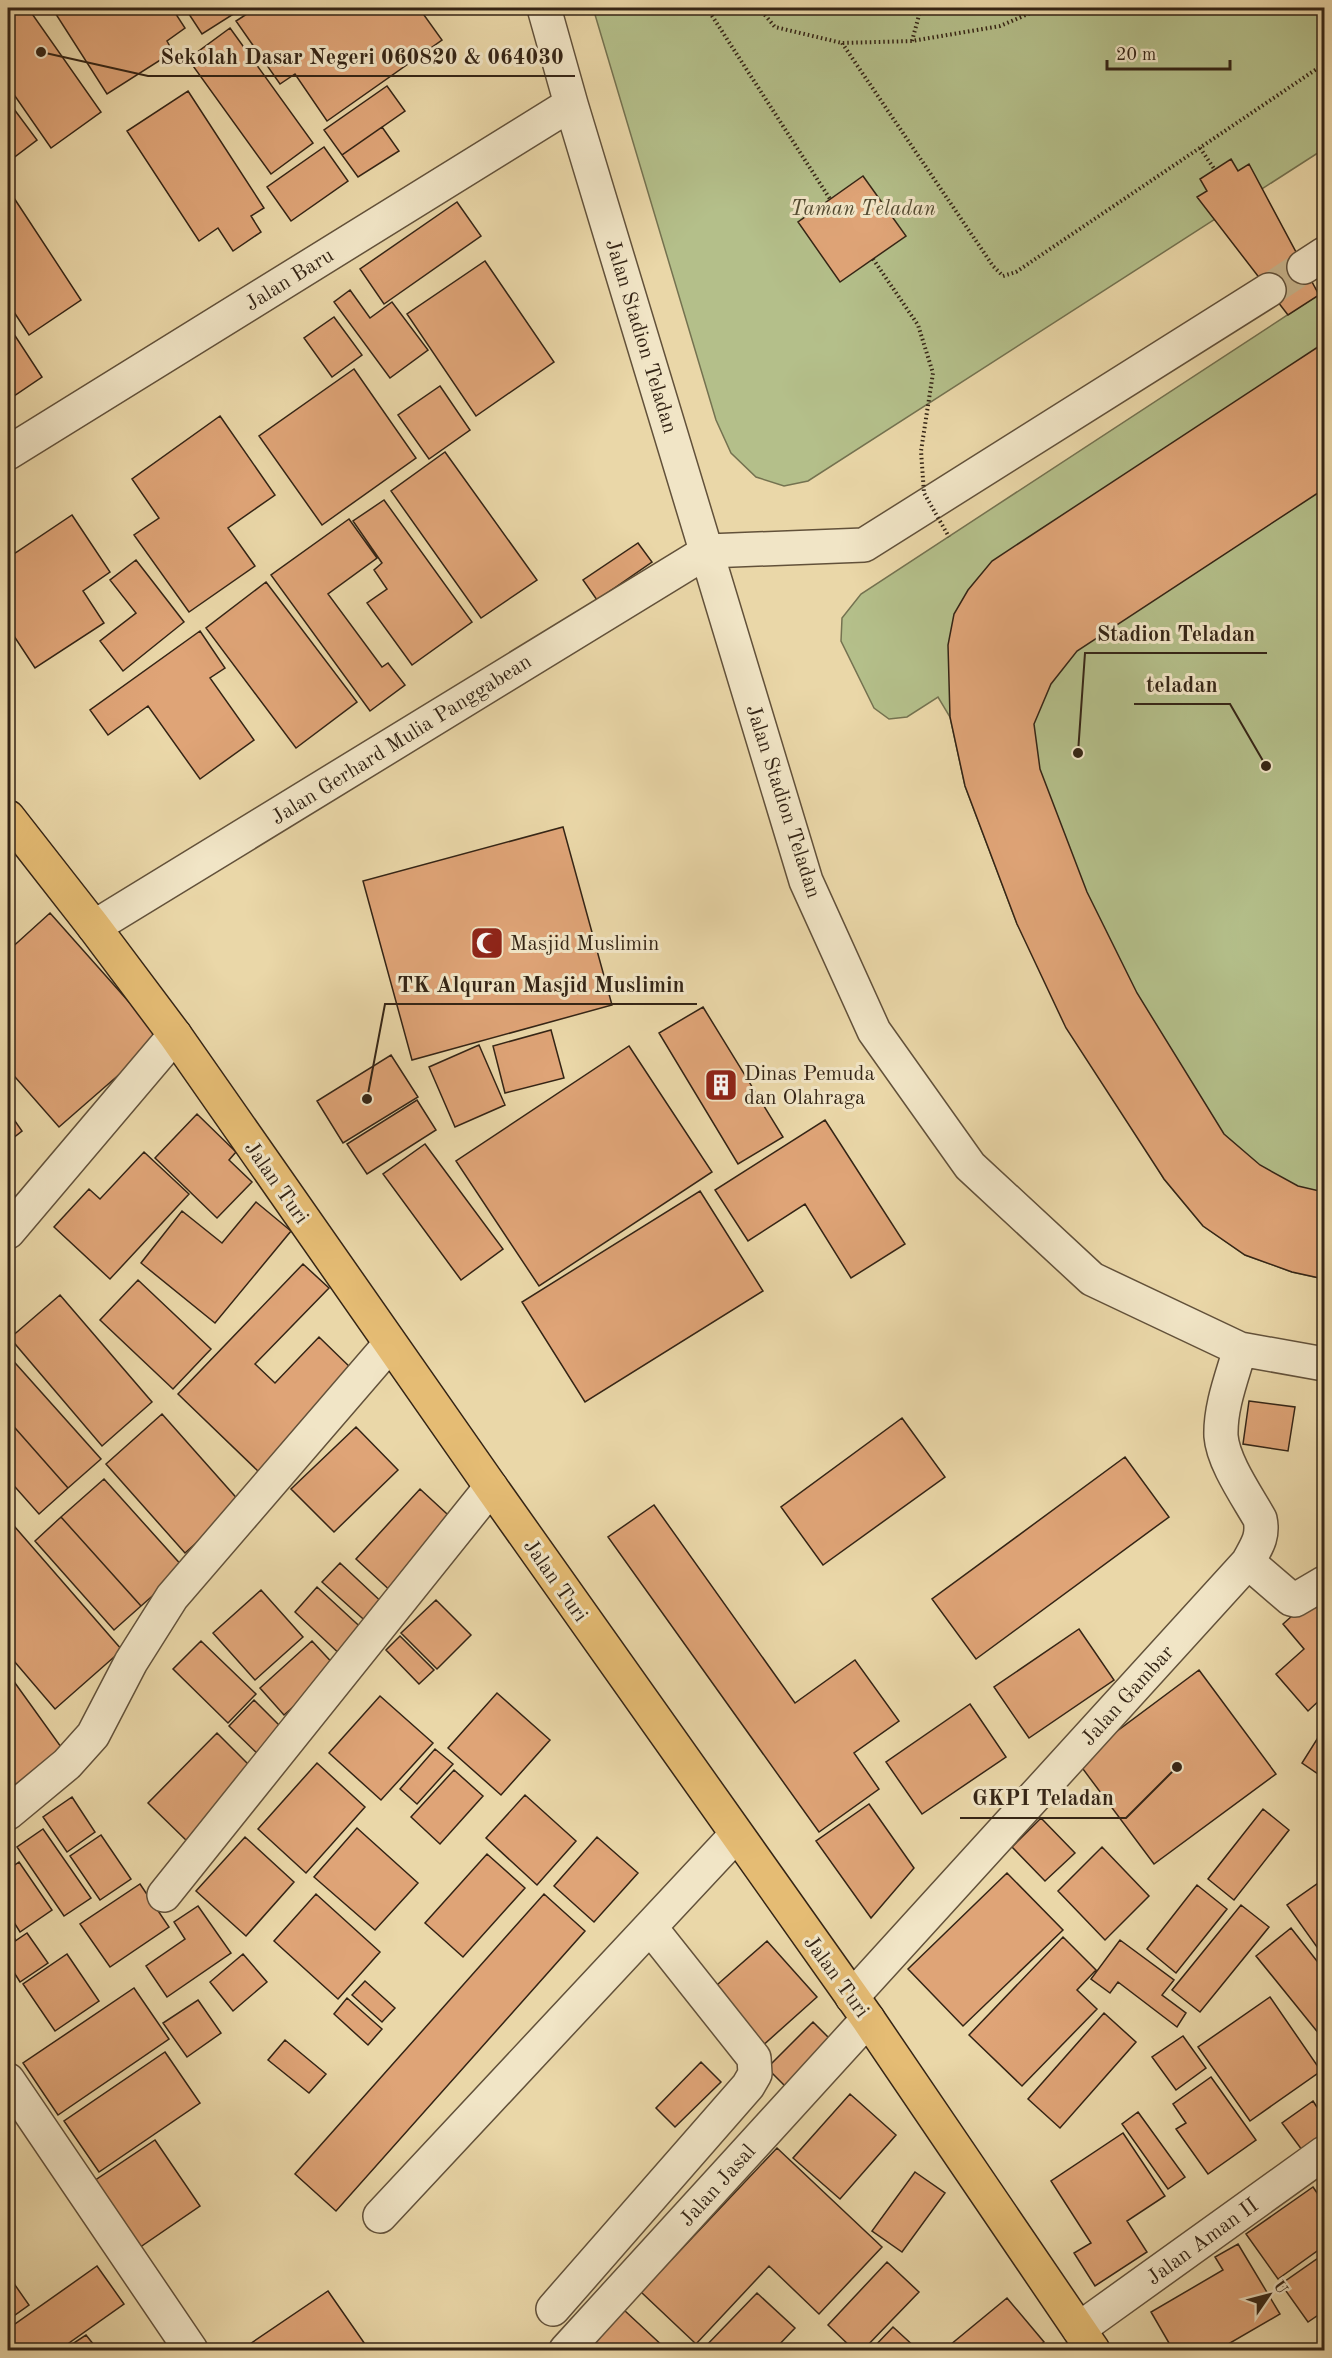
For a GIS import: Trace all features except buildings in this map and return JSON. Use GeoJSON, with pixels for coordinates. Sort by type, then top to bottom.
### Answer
{"type":"FeatureCollection","features":[{"type":"Feature","properties":{"kind":"main road","name":"Jalan Turi"},"geometry":{"type":"LineString","coordinates":[[8,817],[175,1035],[490,1487],[860,2008],[1086,2340]]}},
{"type":"Feature","properties":{"kind":"street","name":"Jalan Stadion Teladan"},"geometry":{"type":"LineString","coordinates":[[544,8],[806,881],[874,1031],[970,1166],[1092,1279],[1240,1349],[1324,1364]]}},
{"type":"Feature","properties":{"kind":"street","name":"Jalan Baru"},"geometry":{"type":"LineString","coordinates":[[8,453],[571,104]]}},
{"type":"Feature","properties":{"kind":"street"},"geometry":{"type":"LineString","coordinates":[[708,551],[864,545],[1269,290]]}},
{"type":"Feature","properties":{"kind":"street","name":"Jalan Gerhard Mulia Panggabean"},"geometry":{"type":"LineString","coordinates":[[94,927],[708,551]]}},
{"type":"Feature","properties":{"kind":"street"},"geometry":{"type":"LineString","coordinates":[[8,1232],[175,1035]]}},
{"type":"Feature","properties":{"kind":"street"},"geometry":{"type":"LineString","coordinates":[[8,1813],[67,1764],[93,1735],[131,1662],[172,1597],[390,1344]]}},
{"type":"Feature","properties":{"kind":"street","name":"Jalan Gambar"},"geometry":{"type":"LineString","coordinates":[[860,2008],[1248,1562],[1260,1540],[1262,1530],[1260,1519],[1226,1456],[1221,1437],[1222,1416],[1240,1349]]}},
{"type":"Feature","properties":{"kind":"street"},"geometry":{"type":"LineString","coordinates":[[164,1895],[490,1487]]}},
{"type":"Feature","properties":{"kind":"street"},"geometry":{"type":"LineString","coordinates":[[1248,1562],[1291,1599],[1295,1600],[1324,1583]]}},
{"type":"Feature","properties":{"kind":"street"},"geometry":{"type":"LineString","coordinates":[[380,2216],[736,1835]]}},
{"type":"Feature","properties":{"kind":"street"},"geometry":{"type":"LineString","coordinates":[[553,2309],[748,2086],[755,2074],[754,2058],[650,1927]]}},
{"type":"Feature","properties":{"kind":"street","name":"Jalan Jasal"},"geometry":{"type":"LineString","coordinates":[[566,2350],[860,2008]]}},
{"type":"Feature","properties":{"kind":"street"},"geometry":{"type":"LineString","coordinates":[[8,2080],[191,2350]]}},
{"type":"Feature","properties":{"kind":"street","name":"Jalan Aman II"},"geometry":{"type":"LineString","coordinates":[[1086,2340],[1324,2152]]}},
{"type":"Feature","properties":{"kind":"path"},"geometry":{"type":"LineString","coordinates":[[707,8],[830,199]]}},
{"type":"Feature","properties":{"kind":"path"},"geometry":{"type":"LineString","coordinates":[[759,8],[775,27],[842,43],[912,41],[1000,26],[1042,8]]}},
{"type":"Feature","properties":{"kind":"path"},"geometry":{"type":"LineString","coordinates":[[912,41],[921,8]]}},
{"type":"Feature","properties":{"kind":"path"},"geometry":{"type":"LineString","coordinates":[[842,43],[993,266],[1003,276],[1016,272],[1324,64]]}},
{"type":"Feature","properties":{"kind":"path"},"geometry":{"type":"LineString","coordinates":[[1200,148],[1215,170]]}},
{"type":"Feature","properties":{"kind":"path"},"geometry":{"type":"LineString","coordinates":[[873,259],[918,325],[933,373],[921,451],[924,493],[948,537]]}},
{"type":"Feature","properties":{"kind":"green space","name":"Taman Teladan"},"geometry":{"type":"Polygon","coordinates":[[[593,8],[1324,8],[1324,149],[808,481],[784,486],[756,477],[731,453],[716,420],[593,8]]]}},
{"type":"Feature","properties":{"kind":"green space"},"geometry":{"type":"Polygon","coordinates":[[[1324,291],[1324,1279],[1292,1272],[1245,1255],[1203,1226],[1164,1179],[1017,924],[965,786],[950,717],[938,697],[907,717],[889,719],[874,708],[841,641],[842,618],[861,594],[1324,291]]]}},
{"type":"Feature","properties":{"kind":"tunnel"},"geometry":{"type":"LineString","coordinates":[[1269,290],[1304,267]]}},
{"type":"Feature","properties":{"kind":"place","name":"Sekolah Dasar Negeri 060820 & 064030"},"geometry":{"type":"Point","coordinates":[41,52]}},
{"type":"Feature","properties":{"kind":"place","name":"Stadion Teladan"},"geometry":{"type":"Point","coordinates":[1078,753]}},
{"type":"Feature","properties":{"kind":"place","name":"teladan"},"geometry":{"type":"Point","coordinates":[1266,766]}},
{"type":"Feature","properties":{"kind":"place","name":"Masjid Muslimin"},"geometry":{"type":"Point","coordinates":[487,943]}},
{"type":"Feature","properties":{"kind":"place","name":"Dinas Pemuda dan Olahraga"},"geometry":{"type":"Point","coordinates":[721,1085]}},
{"type":"Feature","properties":{"kind":"place","name":"TK Alquran Masjid Muslimin"},"geometry":{"type":"Point","coordinates":[367,1099]}},
{"type":"Feature","properties":{"kind":"place","name":"GKPI Teladan"},"geometry":{"type":"Point","coordinates":[1177,1767]}}]}
